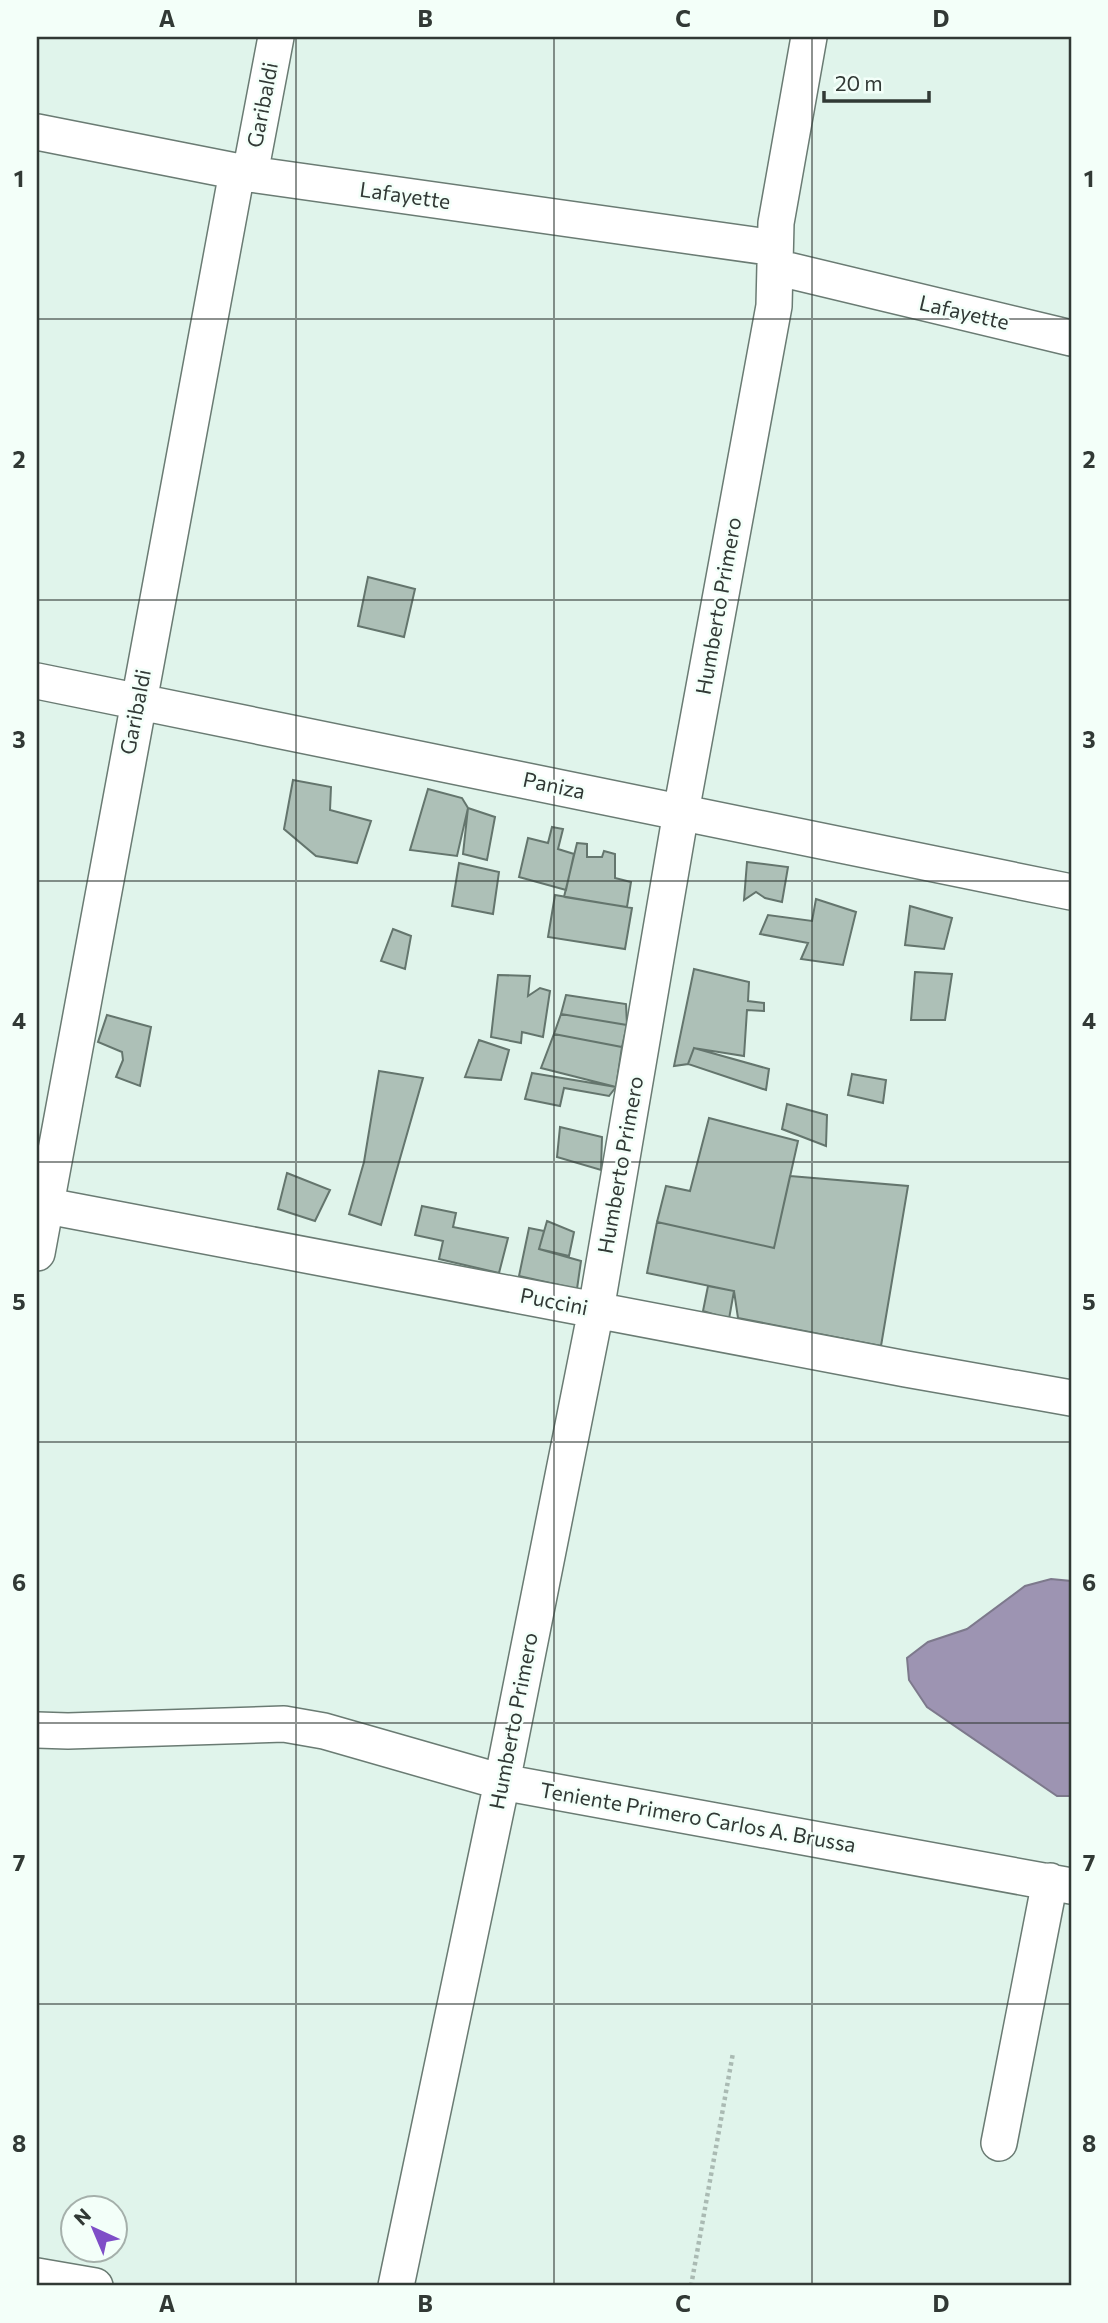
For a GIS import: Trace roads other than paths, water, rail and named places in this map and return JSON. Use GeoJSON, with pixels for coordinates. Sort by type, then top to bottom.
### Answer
{"type":"FeatureCollection","features":[{"type":"Feature","properties":{"kind":"street","name":"Garibaldi"},"geometry":{"type":"LineString","coordinates":[[37,1253],[41,1205],[139,700],[244,173],[276,37]]}},
{"type":"Feature","properties":{"kind":"street","name":"Humberto Primero"},"geometry":{"type":"LineString","coordinates":[[396,2286],[502,1782],[596,1310],[681,812],[774,306],[776,223],[808,37]]}},
{"type":"Feature","properties":{"kind":"street","name":"Lafayette"},"geometry":{"type":"LineString","coordinates":[[37,132],[244,173],[775,258],[1071,338]]}},
{"type":"Feature","properties":{"kind":"street","name":"Paniza"},"geometry":{"type":"LineString","coordinates":[[37,681],[1071,892]]}},
{"type":"Feature","properties":{"kind":"street","name":"Puccini"},"geometry":{"type":"LineString","coordinates":[[41,1205],[906,1370],[1071,1398]]}},
{"type":"Feature","properties":{"kind":"street","name":"Teniente Primero Carlos A. Brussa"},"geometry":{"type":"LineString","coordinates":[[37,1730],[284,1724],[324,1731],[502,1782],[1061,1883]]}},
{"type":"Feature","properties":{"kind":"street"},"geometry":{"type":"LineString","coordinates":[[999,2143],[1061,1883]]}},
{"type":"Feature","properties":{"kind":"street"},"geometry":{"type":"LineString","coordinates":[[37,2276],[95,2286]]}}]}
